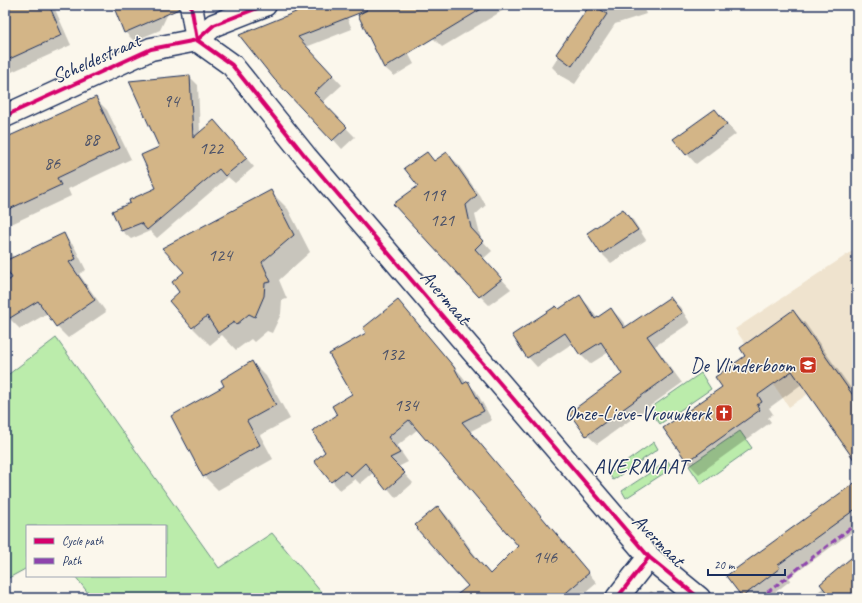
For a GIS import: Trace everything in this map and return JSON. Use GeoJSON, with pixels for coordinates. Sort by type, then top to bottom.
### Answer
{"type":"FeatureCollection","features":[{"type":"Feature","properties":{"kind":"street"},"geometry":{"type":"LineString","coordinates":[[191,5],[197,40]]}},
{"type":"Feature","properties":{"kind":"street"},"geometry":{"type":"LineString","coordinates":[[197,40],[214,25],[265,5]]}},
{"type":"Feature","properties":{"kind":"street","name":"Scheldestraat"},"geometry":{"type":"LineString","coordinates":[[5,116],[151,49],[197,40]]}},
{"type":"Feature","properties":{"kind":"street","name":"Avermaat"},"geometry":{"type":"LineString","coordinates":[[197,40],[232,65],[306,157],[650,557],[699,598]]}},
{"type":"Feature","properties":{"kind":"street"},"geometry":{"type":"LineString","coordinates":[[617,598],[650,557]]}},
{"type":"Feature","properties":{"kind":"shaded area","name":"De Vlinderboom"},"geometry":{"type":"Polygon","coordinates":[[[857,248],[857,460],[855,462],[808,394],[789,407],[735,329],[857,248]]]}},
{"type":"Feature","properties":{"kind":"green space"},"geometry":{"type":"Polygon","coordinates":[[[56,338],[219,568],[272,533],[326,598],[92,598],[76,577],[166,577],[166,525],[26,525],[26,569],[5,580],[5,377],[56,338]]]}},
{"type":"Feature","properties":{"kind":"green space"},"geometry":{"type":"Polygon","coordinates":[[[701,373],[711,389],[660,424],[649,409],[701,373]]]}},
{"type":"Feature","properties":{"kind":"green space"},"geometry":{"type":"Polygon","coordinates":[[[740,431],[752,448],[701,484],[689,466],[740,431]]]}},
{"type":"Feature","properties":{"kind":"green space"},"geometry":{"type":"Polygon","coordinates":[[[654,442],[658,449],[613,480],[609,474],[654,442]]]}},
{"type":"Feature","properties":{"kind":"green space"},"geometry":{"type":"Polygon","coordinates":[[[668,461],[672,468],[626,498],[622,491],[668,461]]]}},
{"type":"Feature","properties":{"kind":"building"},"geometry":{"type":"Polygon","coordinates":[[[15,5],[49,5],[62,35],[5,61],[5,10],[15,5]]]}},
{"type":"Feature","properties":{"kind":"building"},"geometry":{"type":"Polygon","coordinates":[[[113,5],[179,5],[179,9],[124,33],[113,5]]]}},
{"type":"Feature","properties":{"kind":"building"},"geometry":{"type":"Polygon","coordinates":[[[313,5],[488,5],[384,68],[358,15],[367,10],[298,37],[333,75],[314,93],[347,127],[332,141],[274,79],[239,35],[313,5]]]}},
{"type":"Feature","properties":{"kind":"building"},"geometry":{"type":"Polygon","coordinates":[[[590,5],[594,5],[607,14],[572,66],[556,54],[590,5]]]}},
{"type":"Feature","properties":{"kind":"building"},"geometry":{"type":"Polygon","coordinates":[[[190,75],[193,138],[214,120],[247,158],[225,176],[219,169],[147,230],[141,223],[121,231],[112,211],[130,203],[129,200],[156,188],[141,155],[159,147],[129,81],[190,75]]]}},
{"type":"Feature","properties":{"kind":"building"},"geometry":{"type":"Polygon","coordinates":[[[96,97],[120,148],[57,178],[61,185],[5,211],[5,138],[96,97]]]}},
{"type":"Feature","properties":{"kind":"building"},"geometry":{"type":"Polygon","coordinates":[[[715,109],[727,124],[686,155],[673,139],[715,109]]]}},
{"type":"Feature","properties":{"kind":"building"},"geometry":{"type":"Polygon","coordinates":[[[427,152],[434,161],[447,152],[477,195],[466,205],[471,228],[483,241],[475,249],[502,279],[479,297],[393,204],[418,186],[404,168],[427,152]]]}},
{"type":"Feature","properties":{"kind":"building"},"geometry":{"type":"Polygon","coordinates":[[[271,190],[294,235],[262,262],[271,282],[265,283],[264,296],[255,317],[249,314],[236,325],[234,322],[218,333],[207,316],[192,328],[169,301],[179,292],[172,282],[184,272],[162,248],[271,190]]]}},
{"type":"Feature","properties":{"kind":"building"},"geometry":{"type":"Polygon","coordinates":[[[623,209],[638,230],[601,254],[587,233],[623,209]]]}},
{"type":"Feature","properties":{"kind":"building"},"geometry":{"type":"Polygon","coordinates":[[[64,233],[76,259],[69,262],[95,300],[56,327],[38,301],[5,321],[5,283],[12,278],[5,266],[5,261],[64,233]]]}},
{"type":"Feature","properties":{"kind":"building"},"geometry":{"type":"Polygon","coordinates":[[[580,295],[595,319],[611,308],[624,328],[670,297],[682,313],[647,336],[673,373],[586,436],[569,413],[622,374],[601,342],[580,355],[565,333],[527,358],[512,335],[556,306],[559,309],[580,295]]]}},
{"type":"Feature","properties":{"kind":"building"},"geometry":{"type":"Polygon","coordinates":[[[398,300],[454,367],[463,384],[468,381],[484,411],[462,422],[589,573],[560,598],[453,598],[468,586],[415,525],[438,506],[471,552],[490,574],[518,546],[409,420],[388,437],[400,453],[390,458],[405,473],[386,490],[365,463],[351,476],[345,471],[331,482],[314,461],[325,452],[312,431],[337,415],[332,406],[352,394],[329,354],[366,333],[363,328],[398,300]]]}},
{"type":"Feature","properties":{"kind":"building"},"geometry":{"type":"Polygon","coordinates":[[[793,310],[857,401],[857,464],[792,371],[758,395],[762,402],[757,405],[760,410],[687,462],[663,428],[722,387],[715,377],[745,356],[740,348],[793,310]]]}},
{"type":"Feature","properties":{"kind":"building"},"geometry":{"type":"Polygon","coordinates":[[[252,361],[276,405],[247,421],[260,445],[203,477],[171,416],[224,386],[221,380],[252,361]]]}},
{"type":"Feature","properties":{"kind":"building"},"geometry":{"type":"Polygon","coordinates":[[[857,481],[857,508],[778,565],[780,568],[742,597],[726,576],[857,481]]]}},
{"type":"Feature","properties":{"kind":"building"},"geometry":{"type":"Polygon","coordinates":[[[857,553],[857,598],[831,598],[820,584],[857,553]]]}},
{"type":"Feature","properties":{"kind":"marked path"},"geometry":{"type":"LineString","coordinates":[[760,598],[857,523]]}},
{"type":"Feature","properties":{"kind":"cycle path"},"geometry":{"type":"LineString","coordinates":[[191,5],[197,40],[232,65],[306,157],[649,557],[699,598]]}},
{"type":"Feature","properties":{"kind":"cycle path"},"geometry":{"type":"LineString","coordinates":[[5,116],[151,49],[197,40],[214,25],[265,5]]}},
{"type":"Feature","properties":{"kind":"cycle path"},"geometry":{"type":"LineString","coordinates":[[617,598],[649,557]]}},
{"type":"Feature","properties":{"kind":"place","name":"De Vlinderboom"},"geometry":{"type":"Point","coordinates":[808,365]}},
{"type":"Feature","properties":{"kind":"place","name":"Onze-Lieve-Vrouwkerk"},"geometry":{"type":"Point","coordinates":[724,413]}},
{"type":"Feature","properties":{"kind":"district","name":"AVERMAAT"},"geometry":{"type":"Point","coordinates":[641,466]}}]}
